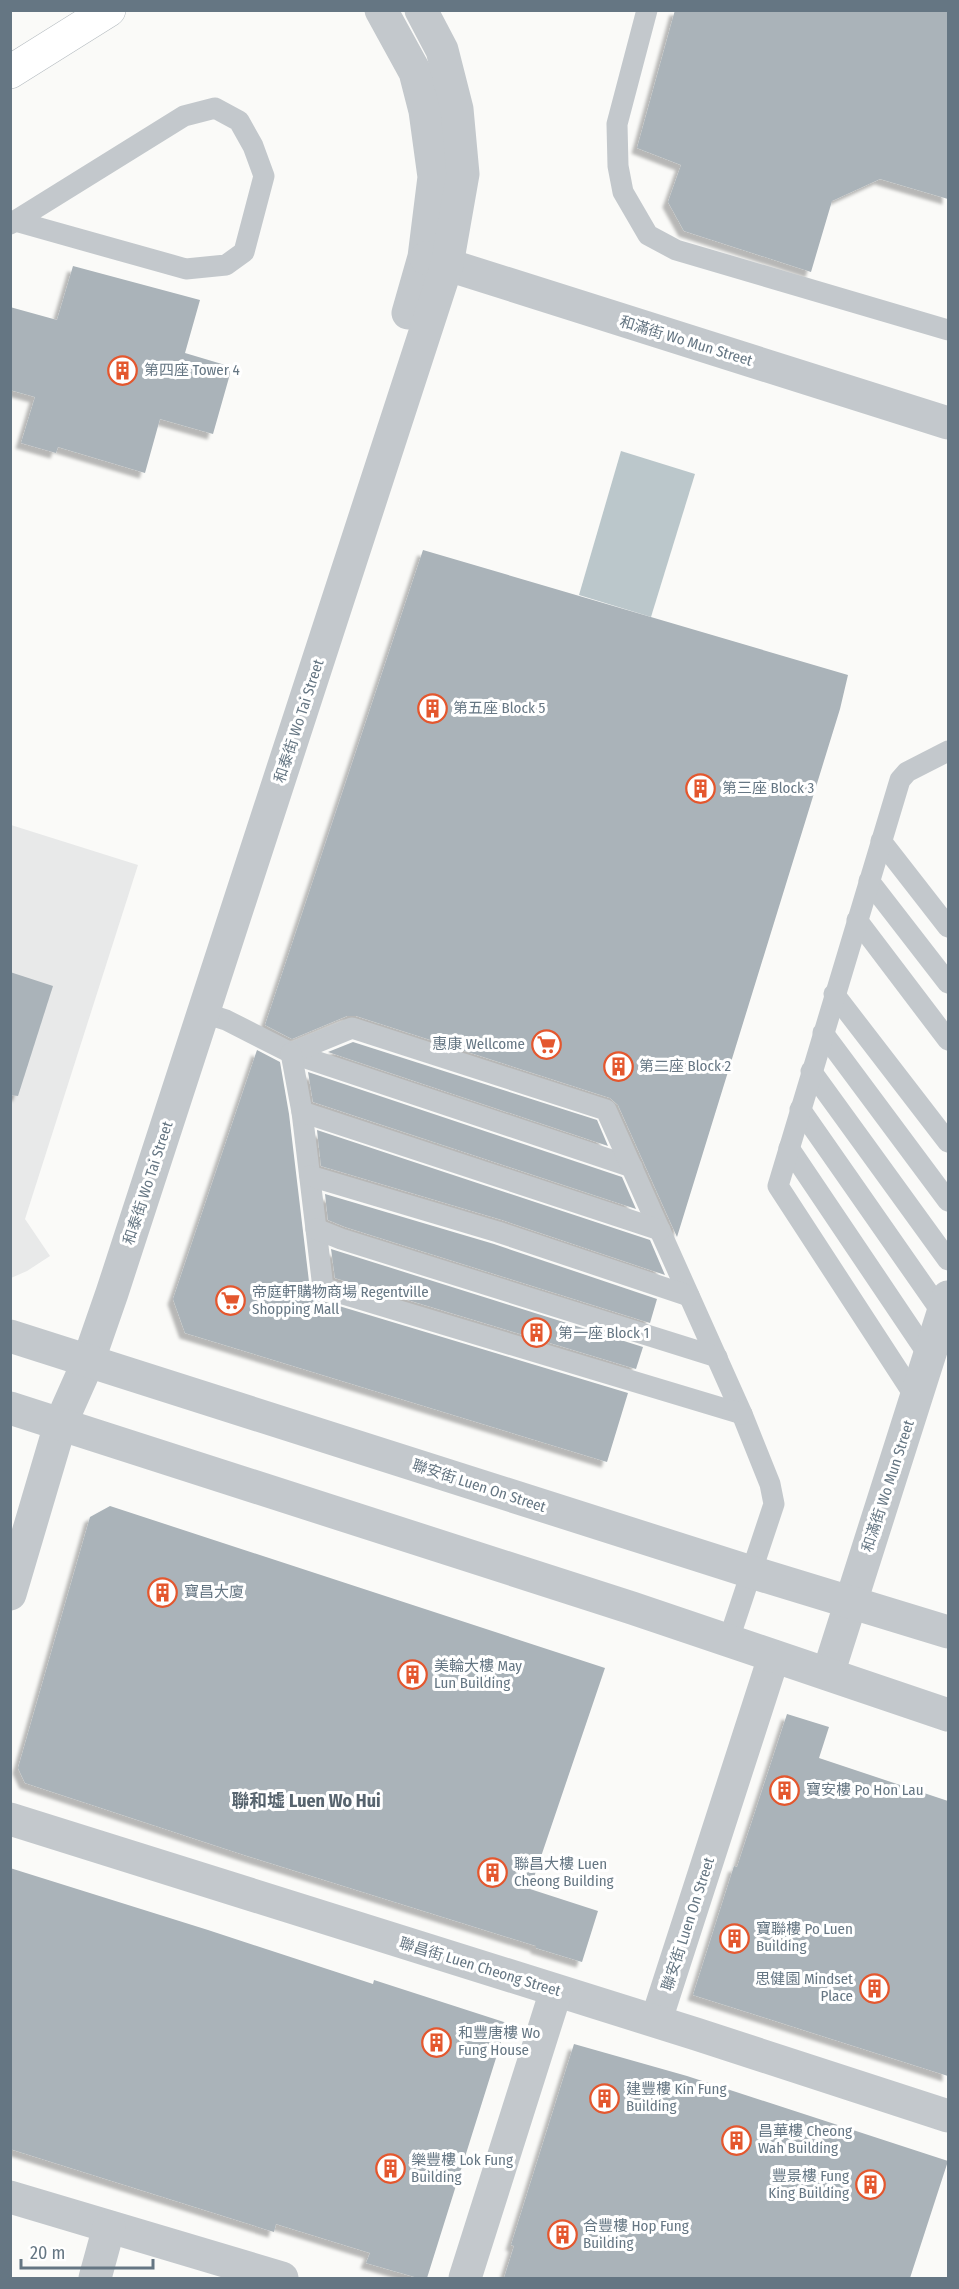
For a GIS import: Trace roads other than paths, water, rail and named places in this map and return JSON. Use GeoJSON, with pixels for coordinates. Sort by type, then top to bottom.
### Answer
{"type":"FeatureCollection","features":[{"type":"Feature","properties":{"kind":"main road"},"geometry":{"type":"LineString","coordinates":[[10,72],[109,10]]}},
{"type":"Feature","properties":{"kind":"street","name":"和泰街 Wo Tai Street"},"geometry":{"type":"LineString","coordinates":[[10,1594],[78,1358],[398,347],[436,261],[434,177],[425,111],[415,72],[381,10]]}},
{"type":"Feature","properties":{"kind":"street","name":"和泰街 Wo Tai Street"},"geometry":{"type":"LineString","coordinates":[[78,1358],[204,1013],[463,174],[457,109],[442,50],[420,10]]}},
{"type":"Feature","properties":{"kind":"street","name":"和滿街 Wo Mun Street"},"geometry":{"type":"LineString","coordinates":[[436,261],[948,423]]}},
{"type":"Feature","properties":{"kind":"street","name":"和滿街 Wo Mun Street"},"geometry":{"type":"LineString","coordinates":[[828,1674],[946,1306]]}},
{"type":"Feature","properties":{"kind":"street","name":"聯安街 Luen On Street"},"geometry":{"type":"LineString","coordinates":[[10,1336],[751,1572],[948,1632]]}},
{"type":"Feature","properties":{"kind":"street"},"geometry":{"type":"LineString","coordinates":[[10,1408],[729,1639],[948,1715]]}},
{"type":"Feature","properties":{"kind":"street","name":"聯安街 Luen On Street"},"geometry":{"type":"LineString","coordinates":[[656,2021],[774,1656]]}},
{"type":"Feature","properties":{"kind":"street","name":"聯昌街 Luen Cheong Street"},"geometry":{"type":"LineString","coordinates":[[10,1819],[656,2021],[948,2116]]}},
{"type":"Feature","properties":{"kind":"street"},"geometry":{"type":"LineString","coordinates":[[465,2278],[556,1990]]}},
{"type":"Feature","properties":{"kind":"street"},"geometry":{"type":"LineString","coordinates":[[10,2198],[282,2278]]}},
{"type":"Feature","properties":{"kind":"street"},"geometry":{"type":"LineString","coordinates":[[95,2278],[109,2227]]}},
{"type":"Feature","properties":{"kind":"lane"},"geometry":{"type":"LineString","coordinates":[[647,10],[617,124],[618,166],[623,192],[648,235],[676,250],[948,330]]}},
{"type":"Feature","properties":{"kind":"lane"},"geometry":{"type":"LineString","coordinates":[[215,108],[238,122],[253,146],[264,176],[244,252],[226,265],[186,269],[13,222],[183,116],[215,108]]}},
{"type":"Feature","properties":{"kind":"lane"},"geometry":{"type":"LineString","coordinates":[[916,1398],[777,1186],[902,776],[948,751]]}},
{"type":"Feature","properties":{"kind":"lane"},"geometry":{"type":"LineString","coordinates":[[881,841],[948,927]]}},
{"type":"Feature","properties":{"kind":"lane"},"geometry":{"type":"LineString","coordinates":[[869,880],[948,983]]}},
{"type":"Feature","properties":{"kind":"lane"},"geometry":{"type":"LineString","coordinates":[[857,920],[948,1040]]}},
{"type":"Feature","properties":{"kind":"lane"},"geometry":{"type":"LineString","coordinates":[[834,994],[948,1142]]}},
{"type":"Feature","properties":{"kind":"lane"},"geometry":{"type":"LineString","coordinates":[[204,1013],[226,1020],[291,1053],[632,1167]]}},
{"type":"Feature","properties":{"kind":"lane"},"geometry":{"type":"LineString","coordinates":[[291,1053],[352,1028],[606,1110],[742,1414],[770,1484],[774,1504],[729,1639]]}},
{"type":"Feature","properties":{"kind":"lane"},"geometry":{"type":"LineString","coordinates":[[823,1033],[948,1201]]}},
{"type":"Feature","properties":{"kind":"lane"},"geometry":{"type":"LineString","coordinates":[[291,1053],[302,1112],[323,1288],[742,1414]]}},
{"type":"Feature","properties":{"kind":"lane"},"geometry":{"type":"LineString","coordinates":[[812,1071],[948,1260]]}},
{"type":"Feature","properties":{"kind":"lane"},"geometry":{"type":"LineString","coordinates":[[800,1109],[946,1306]]}},
{"type":"Feature","properties":{"kind":"lane"},"geometry":{"type":"LineString","coordinates":[[302,1112],[660,1230]]}},
{"type":"Feature","properties":{"kind":"lane"},"geometry":{"type":"LineString","coordinates":[[789,1148],[929,1356]]}},
{"type":"Feature","properties":{"kind":"lane"},"geometry":{"type":"LineString","coordinates":[[310,1176],[498,1232],[689,1296]]}},
{"type":"Feature","properties":{"kind":"lane"},"geometry":{"type":"LineString","coordinates":[[316,1229],[341,1239],[717,1357]]}},
{"type":"Feature","properties":{"kind":"place","name":"第四座 Tower 4"},"geometry":{"type":"Point","coordinates":[123,370]}},
{"type":"Feature","properties":{"kind":"place","name":"第五座 Block 5"},"geometry":{"type":"Point","coordinates":[432,708]}},
{"type":"Feature","properties":{"kind":"place","name":"第三座 Block 3"},"geometry":{"type":"Point","coordinates":[701,788]}},
{"type":"Feature","properties":{"kind":"place","name":"惠康 Wellcome"},"geometry":{"type":"Point","coordinates":[546,1044]}},
{"type":"Feature","properties":{"kind":"place","name":"第二座 Block 2"},"geometry":{"type":"Point","coordinates":[618,1066]}},
{"type":"Feature","properties":{"kind":"place","name":"帝庭軒購物商場 Regentville Shopping Mall"},"geometry":{"type":"Point","coordinates":[231,1301]}},
{"type":"Feature","properties":{"kind":"place","name":"第一座 Block 1"},"geometry":{"type":"Point","coordinates":[537,1333]}},
{"type":"Feature","properties":{"kind":"place","name":"寶昌大廈"},"geometry":{"type":"Point","coordinates":[163,1592]}},
{"type":"Feature","properties":{"kind":"place","name":"美輪大樓 May Lun Building"},"geometry":{"type":"Point","coordinates":[413,1675]}},
{"type":"Feature","properties":{"kind":"place","name":"寶安樓 Po Hon Lau"},"geometry":{"type":"Point","coordinates":[785,1790]}},
{"type":"Feature","properties":{"kind":"place","name":"聯昌大樓 Luen Cheong Building"},"geometry":{"type":"Point","coordinates":[493,1873]}},
{"type":"Feature","properties":{"kind":"place","name":"寶聯樓 Po Luen Building"},"geometry":{"type":"Point","coordinates":[735,1938]}},
{"type":"Feature","properties":{"kind":"place","name":"思健園 Mindset Place"},"geometry":{"type":"Point","coordinates":[874,1988]}},
{"type":"Feature","properties":{"kind":"place","name":"和豐唐樓 Wo Fung House"},"geometry":{"type":"Point","coordinates":[437,2042]}},
{"type":"Feature","properties":{"kind":"place","name":"建豐樓 Kin Fung Building"},"geometry":{"type":"Point","coordinates":[605,2098]}},
{"type":"Feature","properties":{"kind":"place","name":"昌華樓 Cheong Wah Building"},"geometry":{"type":"Point","coordinates":[737,2140]}},
{"type":"Feature","properties":{"kind":"place","name":"樂豐樓 Lok Fung Building"},"geometry":{"type":"Point","coordinates":[390,2169]}},
{"type":"Feature","properties":{"kind":"place","name":"豐景樓 Fung King Building"},"geometry":{"type":"Point","coordinates":[870,2185]}},
{"type":"Feature","properties":{"kind":"place","name":"合豐樓 Hop Fung Building"},"geometry":{"type":"Point","coordinates":[562,2235]}},
{"type":"Feature","properties":{"kind":"district","name":"聯和墟 Luen Wo Hui"},"geometry":{"type":"Point","coordinates":[306,1801]}}]}
